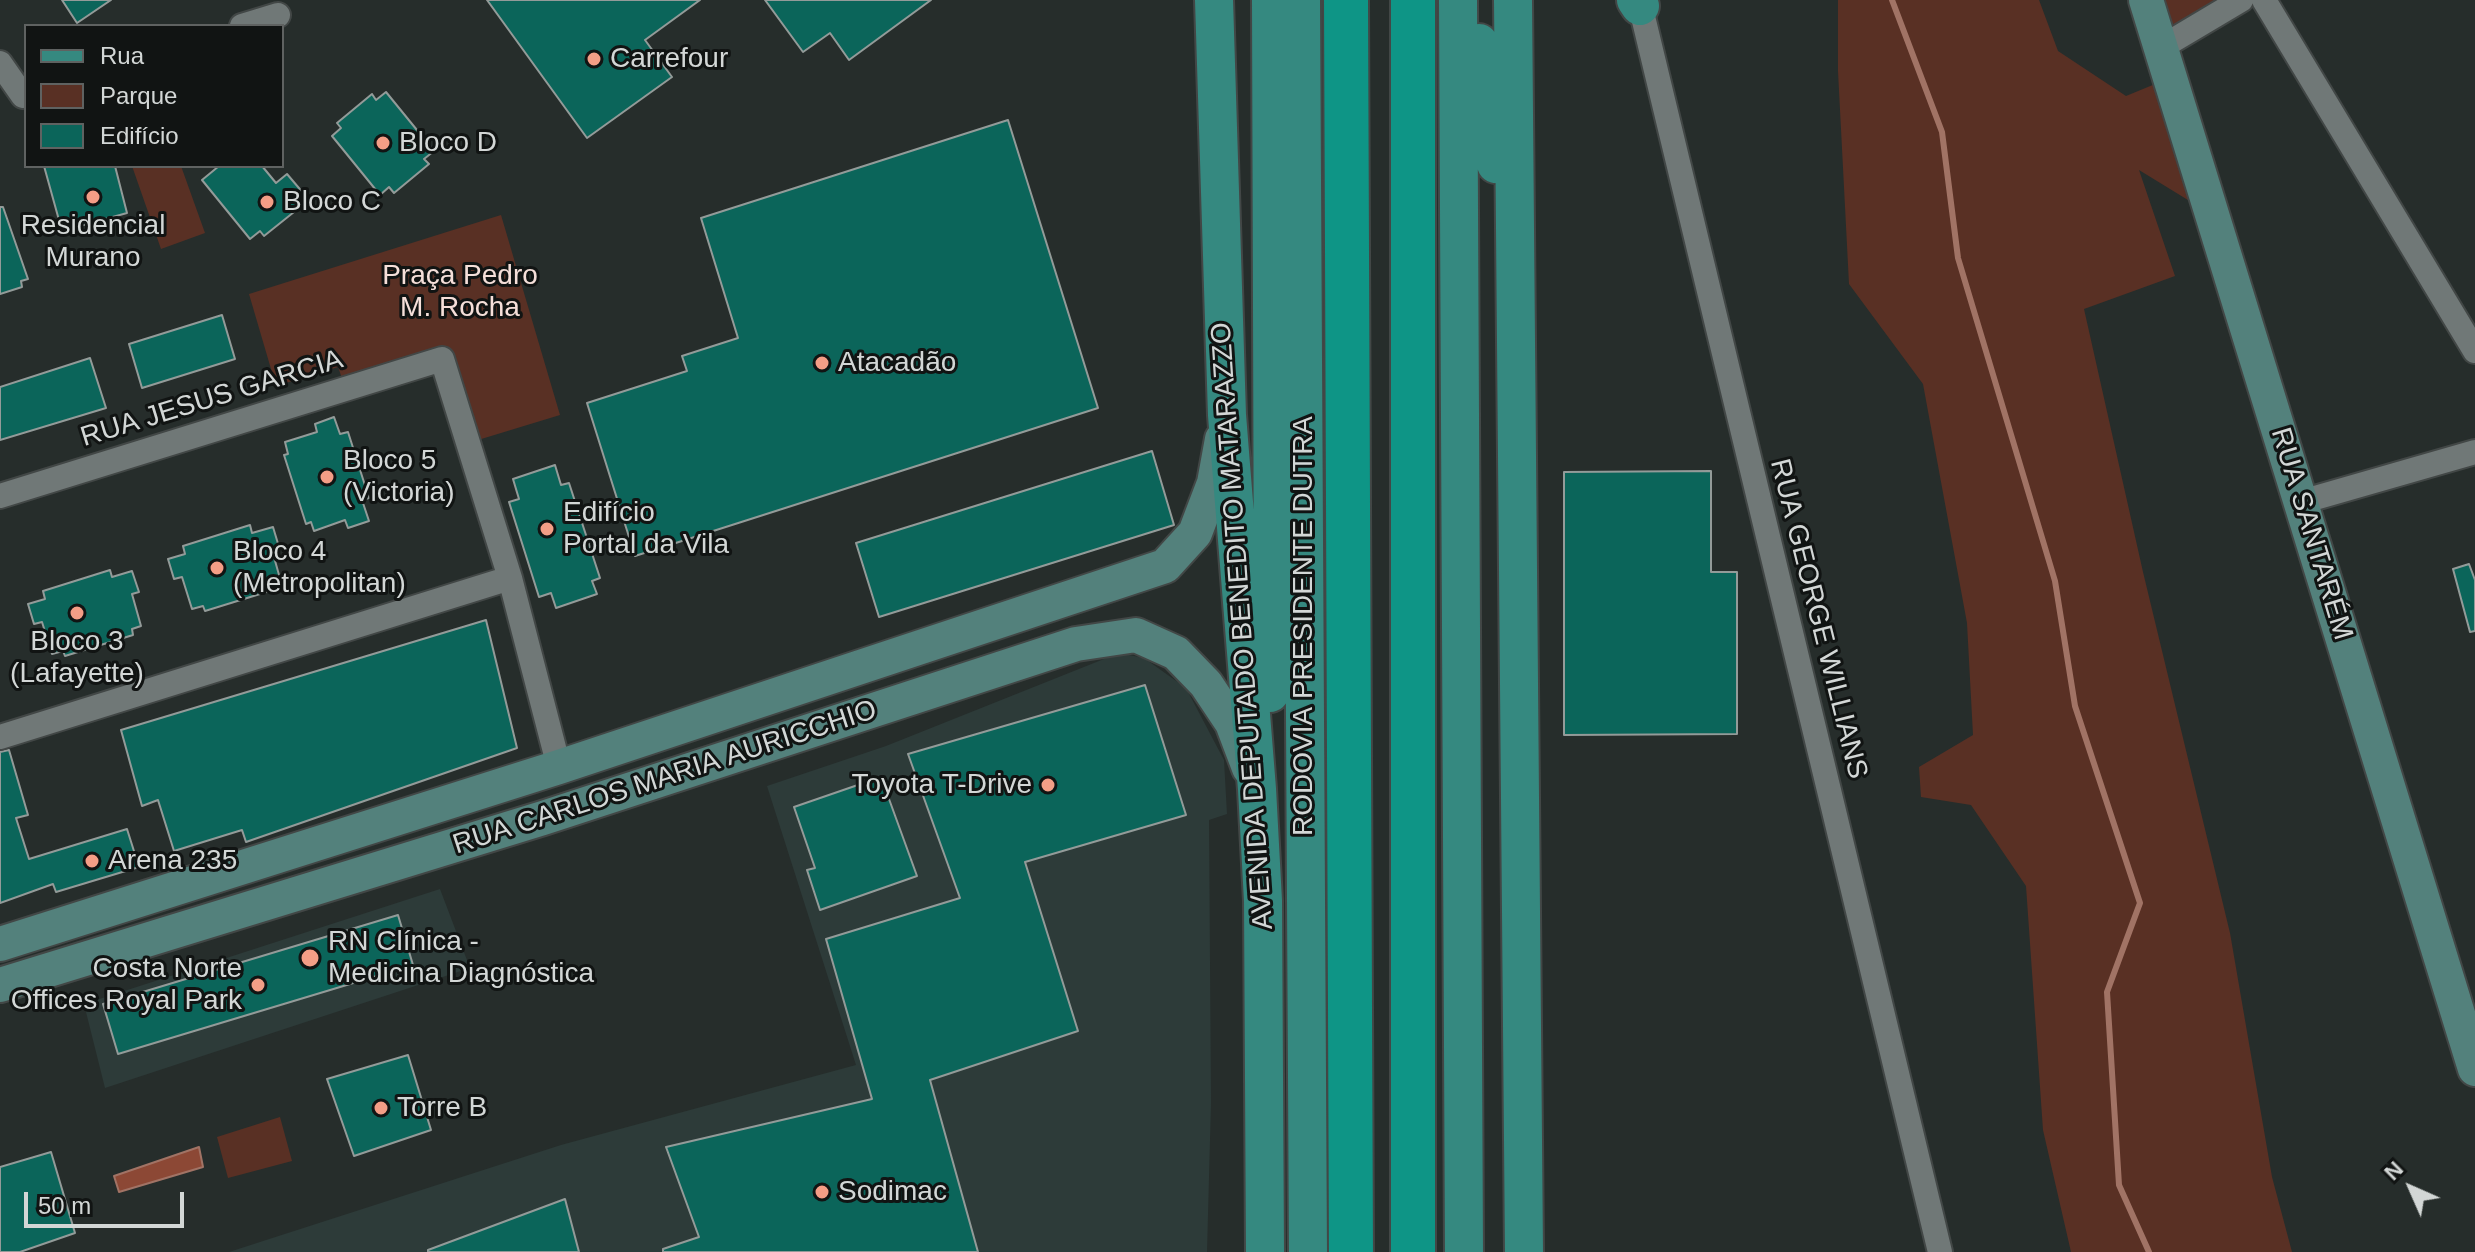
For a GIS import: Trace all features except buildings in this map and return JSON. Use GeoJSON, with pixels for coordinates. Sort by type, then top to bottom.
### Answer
{"type":"FeatureCollection","features":[{"type":"Feature","properties":{"kind":"highway","name":"RODOVIA PRESIDENTE DUTRA"},"geometry":{"type":"LineString","coordinates":[[1346,0],[1351,1252]]}},
{"type":"Feature","properties":{"kind":"highway"},"geometry":{"type":"LineString","coordinates":[[1413,0],[1413,1252]]}},
{"type":"Feature","properties":{"kind":"main road","name":"AVENIDA DEPUTADO BENEDITO MATARAZZO"},"geometry":{"type":"LineString","coordinates":[[1214,0],[1227,415],[1263,901],[1265,1252]]}},
{"type":"Feature","properties":{"kind":"main road"},"geometry":{"type":"LineString","coordinates":[[1263,901],[1273,613],[1271,0]]}},
{"type":"Feature","properties":{"kind":"main road","name":"RODOVIA PRESIDENTE DUTRA"},"geometry":{"type":"LineString","coordinates":[[1301,0],[1308,1252]]}},
{"type":"Feature","properties":{"kind":"main road"},"geometry":{"type":"LineString","coordinates":[[1458,0],[1464,1252]]}},
{"type":"Feature","properties":{"kind":"main road"},"geometry":{"type":"LineString","coordinates":[[1475,0],[1482,82],[1497,176],[1515,253]]}},
{"type":"Feature","properties":{"kind":"main road","name":"RUA SANTARÉM"},"geometry":{"type":"LineString","coordinates":[[2146,0],[2475,1069]]}},
{"type":"Feature","properties":{"kind":"main road"},"geometry":{"type":"LineString","coordinates":[[1515,3],[1524,1252]]}},
{"type":"Feature","properties":{"kind":"main road","name":"RUA CARLOS MARIA AURICCHIO"},"geometry":{"type":"LineString","coordinates":[[0,944],[559,767],[1165,566],[1195,533],[1214,483],[1227,415]]}},
{"type":"Feature","properties":{"kind":"main road","name":"RUA CARLOS MARIA AURICCHIO"},"geometry":{"type":"LineString","coordinates":[[0,985],[543,818],[1076,644],[1136,635],[1176,653],[1206,684],[1232,723],[1257,789]]}},
{"type":"Feature","properties":{"kind":"main road"},"geometry":{"type":"LineString","coordinates":[[543,818],[559,767]]}},
{"type":"Feature","properties":{"kind":"street"},"geometry":{"type":"LineString","coordinates":[[2162,47],[2241,0]]}},
{"type":"Feature","properties":{"kind":"street"},"geometry":{"type":"LineString","coordinates":[[2264,0],[2475,351]]}},
{"type":"Feature","properties":{"kind":"street","name":"RUA GEORGE WILLIANS"},"geometry":{"type":"LineString","coordinates":[[1638,2],[1940,1252]]}},
{"type":"Feature","properties":{"kind":"street"},"geometry":{"type":"LineString","coordinates":[[249,24],[278,15]]}},
{"type":"Feature","properties":{"kind":"street"},"geometry":{"type":"LineString","coordinates":[[0,63],[24,94]]}},
{"type":"Feature","properties":{"kind":"street"},"geometry":{"type":"LineString","coordinates":[[0,104],[24,95]]}},
{"type":"Feature","properties":{"kind":"street","name":"RUA JESUS GARCIA"},"geometry":{"type":"LineString","coordinates":[[0,496],[442,359],[510,578]]}},
{"type":"Feature","properties":{"kind":"street"},"geometry":{"type":"LineString","coordinates":[[2301,502],[2475,452]]}},
{"type":"Feature","properties":{"kind":"street"},"geometry":{"type":"LineString","coordinates":[[0,737],[510,578],[559,767]]}},
{"type":"Feature","properties":{"kind":"shaded area"},"geometry":{"type":"Polygon","coordinates":[[[1119,653],[1144,658],[1186,688],[1224,760],[1227,814],[1209,820],[1211,1103],[1207,1252],[229,1252],[561,1145],[856,1065],[767,786],[886,746],[1119,653]]]}},
{"type":"Feature","properties":{"kind":"shaded area","name":"Costa Norte Offices Royal Park"},"geometry":{"type":"Polygon","coordinates":[[[440,889],[470,968],[105,1088],[84,1004],[440,889]]]}},
{"type":"Feature","properties":{"kind":"shaded area"},"geometry":{"type":"Polygon","coordinates":[[[199,1147],[203,1167],[119,1192],[114,1176],[199,1147]]]}},
{"type":"Feature","properties":{"kind":"green space"},"geometry":{"type":"Polygon","coordinates":[[[1838,0],[2039,0],[2058,51],[2126,96],[2160,82],[2201,208],[2139,170],[2175,276],[2084,309],[2143,572],[2230,933],[2272,1177],[2292,1252],[2071,1252],[2043,1130],[2026,886],[1971,805],[1921,797],[1919,767],[1973,735],[1967,623],[1923,384],[1849,284],[1838,71],[1838,0]]]}},
{"type":"Feature","properties":{"kind":"green space"},"geometry":{"type":"Polygon","coordinates":[[[2160,0],[2216,0],[2170,30],[2160,0]]]}},
{"type":"Feature","properties":{"kind":"green space"},"geometry":{"type":"Polygon","coordinates":[[[133,168],[182,168],[205,233],[161,249],[133,168]]]}},
{"type":"Feature","properties":{"kind":"green space","name":"Praça Pedro M. Rocha"},"geometry":{"type":"Polygon","coordinates":[[[501,215],[560,415],[478,440],[452,352],[344,384],[338,367],[276,386],[249,294],[501,215]]]}},
{"type":"Feature","properties":{"kind":"green space"},"geometry":{"type":"Polygon","coordinates":[[[280,1117],[292,1161],[228,1178],[217,1137],[280,1117]]]}},
{"type":"Feature","properties":{"kind":"waterway"},"geometry":{"type":"LineString","coordinates":[[1892,0],[1942,132],[1958,258],[2055,581],[2075,706],[2140,903],[2107,992],[2119,1185],[2149,1252]]}},
{"type":"Feature","properties":{"kind":"place","name":"Carrefour"},"geometry":{"type":"Point","coordinates":[594,59]}},
{"type":"Feature","properties":{"kind":"place","name":"Bloco D"},"geometry":{"type":"Point","coordinates":[383,143]}},
{"type":"Feature","properties":{"kind":"place","name":"Residencial Murano"},"geometry":{"type":"Point","coordinates":[93,197]}},
{"type":"Feature","properties":{"kind":"place","name":"Bloco C"},"geometry":{"type":"Point","coordinates":[267,202]}},
{"type":"Feature","properties":{"kind":"place","name":"Atacadão"},"geometry":{"type":"Point","coordinates":[822,363]}},
{"type":"Feature","properties":{"kind":"place","name":"Bloco 5 (Victoria)"},"geometry":{"type":"Point","coordinates":[327,477]}},
{"type":"Feature","properties":{"kind":"place","name":"Edifício Portal da Vila"},"geometry":{"type":"Point","coordinates":[547,529]}},
{"type":"Feature","properties":{"kind":"place","name":"Bloco 4 (Metropolitan)"},"geometry":{"type":"Point","coordinates":[217,568]}},
{"type":"Feature","properties":{"kind":"place","name":"Bloco 3 (Lafayette)"},"geometry":{"type":"Point","coordinates":[77,613]}},
{"type":"Feature","properties":{"kind":"place","name":"Toyota T-Drive"},"geometry":{"type":"Point","coordinates":[1048,785]}},
{"type":"Feature","properties":{"kind":"place","name":"Arena 235"},"geometry":{"type":"Point","coordinates":[92,861]}},
{"type":"Feature","properties":{"kind":"place","name":"RN Clínica - Medicina Diagnóstica"},"geometry":{"type":"Point","coordinates":[310,958]}},
{"type":"Feature","properties":{"kind":"place","name":"Costa Norte Offices Royal Park"},"geometry":{"type":"Point","coordinates":[258,985]}},
{"type":"Feature","properties":{"kind":"place","name":"Torre B"},"geometry":{"type":"Point","coordinates":[381,1108]}},
{"type":"Feature","properties":{"kind":"place","name":"Sodimac"},"geometry":{"type":"Point","coordinates":[822,1192]}}]}
